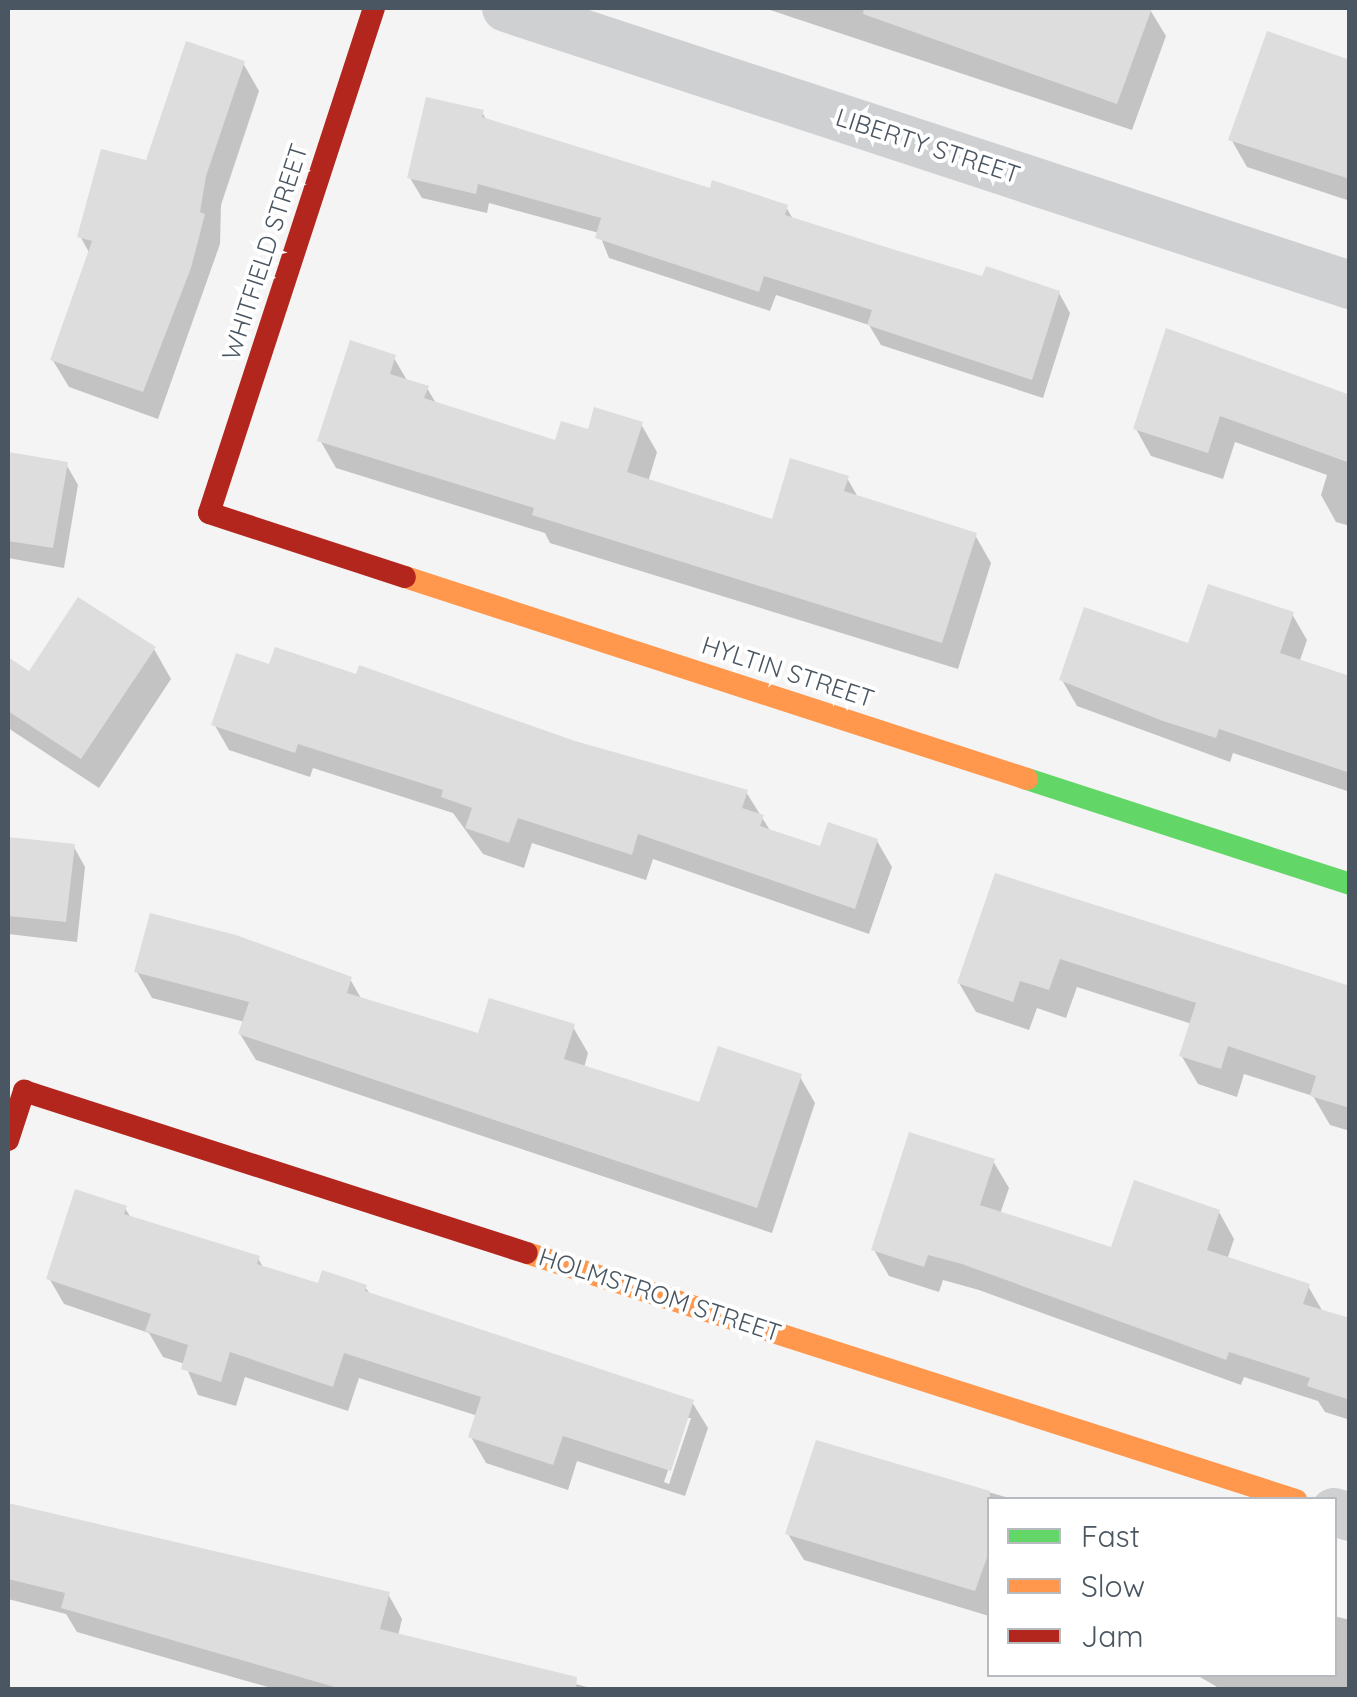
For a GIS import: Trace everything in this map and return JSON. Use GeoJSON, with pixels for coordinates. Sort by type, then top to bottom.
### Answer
{"type":"FeatureCollection","features":[{"type":"Feature","properties":{"kind":"street","name":"WHITFIELD STREET"},"geometry":{"type":"LineString","coordinates":[[209,513],[374,8]]}},
{"type":"Feature","properties":{"kind":"street","name":"LIBERTY STREET"},"geometry":{"type":"LineString","coordinates":[[506,8],[1350,285]]}},
{"type":"Feature","properties":{"kind":"street","name":"HYLTIN STREET"},"geometry":{"type":"LineString","coordinates":[[209,513],[1350,884]]}},
{"type":"Feature","properties":{"kind":"street","name":"HOLMSTROM STREET"},"geometry":{"type":"LineString","coordinates":[[8,1140],[24,1091],[1287,1497]]}},
{"type":"Feature","properties":{"kind":"building"},"geometry":{"type":"Polygon","coordinates":[[[864,8],[1152,8],[1117,104],[863,14],[864,8]]]}},
{"type":"Feature","properties":{"kind":"building"},"geometry":{"type":"Polygon","coordinates":[[[1267,31],[1350,60],[1350,179],[1228,140],[1267,31]]]}},
{"type":"Feature","properties":{"kind":"building"},"geometry":{"type":"Polygon","coordinates":[[[186,41],[245,61],[206,176],[200,212],[205,214],[191,268],[143,392],[50,360],[92,241],[77,237],[101,149],[146,160],[186,41]]]}},
{"type":"Feature","properties":{"kind":"building"},"geometry":{"type":"Polygon","coordinates":[[[426,97],[484,110],[482,117],[710,188],[712,180],[788,205],[785,215],[892,249],[982,276],[986,266],[1060,291],[1032,380],[867,325],[872,310],[764,276],[759,292],[595,238],[601,218],[478,184],[476,194],[407,178],[426,97]]]}},
{"type":"Feature","properties":{"kind":"building"},"geometry":{"type":"Polygon","coordinates":[[[1166,328],[1350,395],[1350,463],[1220,416],[1208,453],[1133,429],[1166,328]]]}},
{"type":"Feature","properties":{"kind":"building"},"geometry":{"type":"Polygon","coordinates":[[[350,340],[396,355],[390,374],[429,386],[424,398],[555,440],[561,421],[588,429],[594,407],[643,422],[627,472],[772,519],[790,458],[849,476],[844,491],[977,533],[942,643],[532,515],[534,508],[317,441],[350,340]]]}},
{"type":"Feature","properties":{"kind":"building"},"geometry":{"type":"Polygon","coordinates":[[[8,452],[68,462],[53,548],[8,541],[8,452]]]}},
{"type":"Feature","properties":{"kind":"building"},"geometry":{"type":"Polygon","coordinates":[[[1208,584],[1294,612],[1280,653],[1350,676],[1350,773],[1219,729],[1216,738],[1059,680],[1084,607],[1188,643],[1208,584]]]}},
{"type":"Feature","properties":{"kind":"building"},"geometry":{"type":"Polygon","coordinates":[[[78,597],[156,647],[81,759],[8,711],[8,657],[29,671],[78,597]]]}},
{"type":"Feature","properties":{"kind":"building"},"geometry":{"type":"Polygon","coordinates":[[[275,647],[356,674],[359,665],[575,741],[748,790],[742,808],[764,815],[760,826],[820,846],[828,822],[878,839],[855,909],[638,834],[632,855],[518,818],[509,843],[465,828],[472,808],[441,797],[443,790],[298,744],[295,753],[211,725],[236,653],[269,664],[275,647]]]}},
{"type":"Feature","properties":{"kind":"building"},"geometry":{"type":"Polygon","coordinates":[[[8,837],[75,844],[66,922],[8,916],[8,837]]]}},
{"type":"Feature","properties":{"kind":"building"},"geometry":{"type":"Polygon","coordinates":[[[995,873],[1350,986],[1350,1108],[1310,1096],[1316,1076],[1228,1046],[1221,1069],[1179,1056],[1196,1003],[1060,959],[1049,990],[1020,981],[1013,1002],[957,983],[995,873]]]}},
{"type":"Feature","properties":{"kind":"building"},"geometry":{"type":"Polygon","coordinates":[[[150,913],[236,935],[352,977],[347,993],[478,1033],[489,998],[575,1024],[564,1059],[699,1102],[718,1046],[802,1074],[757,1208],[238,1034],[249,1002],[134,972],[150,913]]]}},
{"type":"Feature","properties":{"kind":"building"},"geometry":{"type":"Polygon","coordinates":[[[909,1132],[995,1159],[980,1205],[1111,1247],[1134,1180],[1220,1210],[1207,1250],[1310,1284],[1303,1304],[1350,1318],[1350,1400],[1307,1386],[1310,1378],[1229,1352],[1226,1360],[962,1264],[928,1255],[924,1267],[871,1250],[909,1132]]]}},
{"type":"Feature","properties":{"kind":"building"},"geometry":{"type":"Polygon","coordinates":[[[75,1189],[127,1206],[124,1214],[260,1256],[257,1264],[318,1283],[322,1270],[367,1285],[365,1291],[694,1400],[671,1471],[563,1436],[553,1465],[468,1437],[481,1397],[344,1353],[333,1387],[230,1352],[221,1382],[181,1369],[188,1345],[145,1331],[151,1314],[46,1279],[75,1189]]]}},
{"type":"Feature","properties":{"kind":"building"},"geometry":{"type":"Polygon","coordinates":[[[816,1440],[990,1491],[987,1557],[975,1591],[785,1534],[816,1440]]]}},
{"type":"Feature","properties":{"kind":"building"},"geometry":{"type":"Polygon","coordinates":[[[8,1503],[390,1592],[380,1629],[577,1677],[576,1690],[345,1690],[61,1608],[65,1593],[8,1579],[8,1503]]]}},
{"type":"Feature","properties":{"kind":"traffic: fast"},"geometry":{"type":"LineString","coordinates":[[1027,779],[1350,884]]}},
{"type":"Feature","properties":{"kind":"traffic: slow"},"geometry":{"type":"LineString","coordinates":[[405,577],[1027,779]]}},
{"type":"Feature","properties":{"kind":"traffic: slow"},"geometry":{"type":"LineString","coordinates":[[527,1253],[1287,1497]]}},
{"type":"Feature","properties":{"kind":"traffic: jam"},"geometry":{"type":"LineString","coordinates":[[374,8],[209,513],[405,577]]}},
{"type":"Feature","properties":{"kind":"traffic: jam"},"geometry":{"type":"LineString","coordinates":[[8,1140],[24,1091],[527,1253]]}}]}
